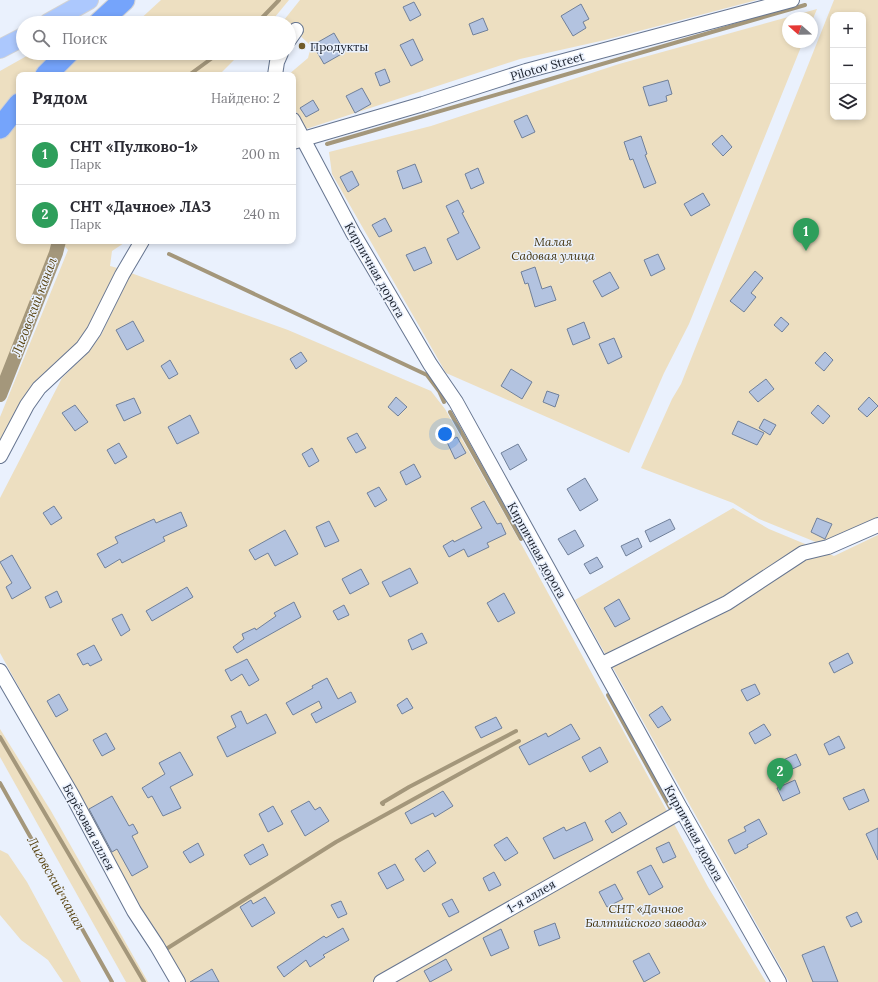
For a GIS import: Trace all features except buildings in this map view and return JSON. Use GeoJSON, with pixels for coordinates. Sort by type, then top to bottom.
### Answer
{"type":"FeatureCollection","features":[{"type":"Feature","properties":{"kind":"highway"},"geometry":{"type":"LineString","coordinates":[[107,16],[124,0]]}},
{"type":"Feature","properties":{"kind":"highway"},"geometry":{"type":"LineString","coordinates":[[49,72],[61,60]]}},
{"type":"Feature","properties":{"kind":"highway"},"geometry":{"type":"LineString","coordinates":[[0,128],[16,108]]}},
{"type":"Feature","properties":{"kind":"main road"},"geometry":{"type":"LineString","coordinates":[[60,16],[89,0]]}},
{"type":"Feature","properties":{"kind":"main road"},"geometry":{"type":"LineString","coordinates":[[0,49],[16,41]]}},
{"type":"Feature","properties":{"kind":"street","name":"Pilotov Street"},"geometry":{"type":"LineString","coordinates":[[298,140],[423,104],[526,71],[792,0]]}},
{"type":"Feature","properties":{"kind":"street"},"geometry":{"type":"LineString","coordinates":[[276,72],[278,60]]}},
{"type":"Feature","properties":{"kind":"street","name":"Кирпичная дорога"},"geometry":{"type":"LineString","coordinates":[[298,140],[430,364],[456,402],[564,600],[602,664],[682,811],[779,982]]}},
{"type":"Feature","properties":{"kind":"street"},"geometry":{"type":"LineString","coordinates":[[0,456],[27,405],[38,388],[83,347],[94,331],[126,276],[141,244]]}},
{"type":"Feature","properties":{"kind":"street"},"geometry":{"type":"LineString","coordinates":[[602,664],[726,603],[803,553],[828,547],[878,525]]}},
{"type":"Feature","properties":{"kind":"street","name":"Берёзовая аллея"},"geometry":{"type":"LineString","coordinates":[[2,667],[134,911],[178,982]]}},
{"type":"Feature","properties":{"kind":"street","name":"1-я аллея"},"geometry":{"type":"LineString","coordinates":[[381,982],[682,811]]}},
{"type":"Feature","properties":{"kind":"green space"},"geometry":{"type":"Polygon","coordinates":[[[161,0],[289,0],[276,16],[144,16],[161,0]]]}},
{"type":"Feature","properties":{"kind":"green space"},"geometry":{"type":"Polygon","coordinates":[[[300,0],[757,0],[605,40],[520,59],[306,129],[296,111],[296,72],[292,72],[308,58],[311,46],[296,32],[296,16],[287,16],[300,0]]]}},
{"type":"Feature","properties":{"kind":"green space"},"geometry":{"type":"Polygon","coordinates":[[[834,0],[878,0],[878,525],[828,547],[759,519],[733,503],[641,468],[672,399],[681,384],[815,48],[818,48],[818,40],[834,0]]]}},
{"type":"Feature","properties":{"kind":"green space","name":"Малая Садовая улица"},"geometry":{"type":"Polygon","coordinates":[[[817,9],[816,12],[806,12],[817,9]]]}},
{"type":"Feature","properties":{"kind":"green space","name":"Малая Садовая улица"},"geometry":{"type":"Polygon","coordinates":[[[782,19],[782,48],[801,48],[689,324],[664,373],[629,453],[446,373],[332,174],[329,152],[431,126],[619,64],[782,19]]]}},
{"type":"Feature","properties":{"kind":"green space"},"geometry":{"type":"Polygon","coordinates":[[[20,60],[234,60],[222,72],[16,72],[16,244],[57,244],[0,386],[0,71],[20,60]]]}},
{"type":"Feature","properties":{"kind":"green space"},"geometry":{"type":"Polygon","coordinates":[[[63,244],[122,244],[112,251],[110,266],[121,269],[91,330],[60,363],[0,450],[0,417],[68,250],[63,244]]]}},
{"type":"Feature","properties":{"kind":"green space"},"geometry":{"type":"Polygon","coordinates":[[[131,273],[288,330],[431,391],[445,409],[524,549],[668,813],[372,982],[183,982],[138,907],[77,792],[0,653],[0,498],[62,378],[88,352],[101,335],[131,273]]]}},
{"type":"Feature","properties":{"kind":"green space"},"geometry":{"type":"Polygon","coordinates":[[[733,508],[769,529],[834,556],[878,535],[878,982],[789,982],[575,600],[733,508]]]}},
{"type":"Feature","properties":{"kind":"green space"},"geometry":{"type":"Polygon","coordinates":[[[0,729],[51,811],[148,982],[126,982],[0,757],[0,729]]]}},
{"type":"Feature","properties":{"kind":"green space","name":"СНТ «Дачное Балтийского завода»"},"geometry":{"type":"Polygon","coordinates":[[[673,822],[708,887],[766,982],[391,982],[673,822]]]}},
{"type":"Feature","properties":{"kind":"green space"},"geometry":{"type":"Polygon","coordinates":[[[0,850],[8,854],[27,882],[81,982],[63,982],[48,960],[21,940],[0,915],[0,850]]]}},
{"type":"Feature","properties":{"kind":"waterway"},"geometry":{"type":"LineString","coordinates":[[264,16],[279,0]]}},
{"type":"Feature","properties":{"kind":"waterway"},"geometry":{"type":"LineString","coordinates":[[327,144],[805,5]]}},
{"type":"Feature","properties":{"kind":"waterway"},"geometry":{"type":"LineString","coordinates":[[193,72],[209,60]]}},
{"type":"Feature","properties":{"kind":"waterway","name":"Лиговский канал"},"geometry":{"type":"LineString","coordinates":[[0,395],[58,244]]}},
{"type":"Feature","properties":{"kind":"waterway"},"geometry":{"type":"LineString","coordinates":[[169,254],[427,375],[439,391],[444,402]]}},
{"type":"Feature","properties":{"kind":"waterway"},"geometry":{"type":"LineString","coordinates":[[450,412],[521,539]]}},
{"type":"Feature","properties":{"kind":"waterway"},"geometry":{"type":"LineString","coordinates":[[608,695],[672,811]]}},
{"type":"Feature","properties":{"kind":"waterway"},"geometry":{"type":"LineString","coordinates":[[383,804],[382,803],[409,787],[516,731]]}},
{"type":"Feature","properties":{"kind":"waterway"},"geometry":{"type":"LineString","coordinates":[[0,737],[144,982]]}},
{"type":"Feature","properties":{"kind":"waterway"},"geometry":{"type":"LineString","coordinates":[[163,951],[336,842],[519,741]]}},
{"type":"Feature","properties":{"kind":"waterway","name":"Лиговский канал"},"geometry":{"type":"LineString","coordinates":[[0,783],[112,982]]}},
{"type":"Feature","properties":{"kind":"place","name":"Продукты"},"geometry":{"type":"Point","coordinates":[302,46]}},
{"type":"Feature","properties":{"kind":"place","name":"СНТ «Пулково-1»"},"geometry":{"type":"Point","coordinates":[806,251]}},
{"type":"Feature","properties":{"kind":"place","name":"СНТ «Дачное» ЛАЗ"},"geometry":{"type":"Point","coordinates":[780,791]}}]}
